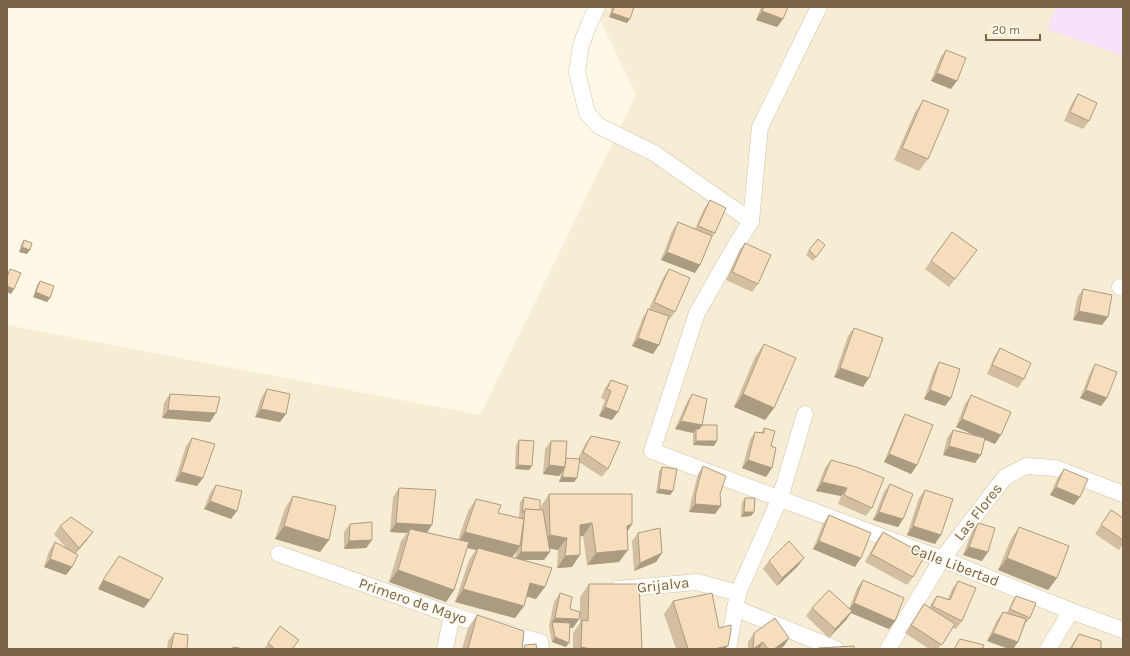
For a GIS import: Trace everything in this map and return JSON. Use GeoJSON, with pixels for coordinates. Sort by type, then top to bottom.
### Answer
{"type":"FeatureCollection","features":[{"type":"Feature","properties":{"kind":"street"},"geometry":{"type":"LineString","coordinates":[[597,7],[582,45],[577,72],[587,113],[599,126],[654,153],[751,221],[760,128],[819,7]]}},
{"type":"Feature","properties":{"kind":"street","name":"Calle Libertad"},"geometry":{"type":"LineString","coordinates":[[751,221],[697,313],[652,451],[780,498],[1123,630]]}},
{"type":"Feature","properties":{"kind":"street"},"geometry":{"type":"LineString","coordinates":[[728,649],[737,600],[780,498],[805,414]]}},
{"type":"Feature","properties":{"kind":"street","name":"Las Flores"},"geometry":{"type":"LineString","coordinates":[[888,649],[942,560],[1005,477],[1026,466],[1054,468],[1123,494]]}},
{"type":"Feature","properties":{"kind":"street","name":"Primero de Mayo"},"geometry":{"type":"LineString","coordinates":[[279,554],[452,614],[540,642],[541,649]]}},
{"type":"Feature","properties":{"kind":"street","name":"Grijalva"},"geometry":{"type":"LineString","coordinates":[[602,590],[697,582],[836,649]]}},
{"type":"Feature","properties":{"kind":"street"},"geometry":{"type":"LineString","coordinates":[[1048,649],[1071,611]]}},
{"type":"Feature","properties":{"kind":"street"},"geometry":{"type":"LineString","coordinates":[[445,649],[452,614]]}},
{"type":"Feature","properties":{"kind":"shaded area"},"geometry":{"type":"Polygon","coordinates":[[[594,7],[1123,7],[1123,649],[7,649],[7,325],[480,415],[636,95],[594,7]]]}},
{"type":"Feature","properties":{"kind":"shaded area"},"geometry":{"type":"Polygon","coordinates":[[[1056,7],[1123,7],[1123,56],[1047,29],[1056,7]]]}},
{"type":"Feature","properties":{"kind":"building"},"geometry":{"type":"Polygon","coordinates":[[[614,7],[634,7],[630,19],[612,13],[614,7]]]}},
{"type":"Feature","properties":{"kind":"building"},"geometry":{"type":"Polygon","coordinates":[[[764,7],[788,7],[783,19],[762,11],[764,7]]]}},
{"type":"Feature","properties":{"kind":"building"},"geometry":{"type":"Polygon","coordinates":[[[946,50],[966,58],[957,81],[937,73],[946,50]]]}},
{"type":"Feature","properties":{"kind":"building"},"geometry":{"type":"Polygon","coordinates":[[[1078,94],[1097,103],[1089,121],[1070,112],[1078,94]]]}},
{"type":"Feature","properties":{"kind":"building"},"geometry":{"type":"Polygon","coordinates":[[[923,100],[949,110],[928,159],[902,148],[923,100]]]}},
{"type":"Feature","properties":{"kind":"building"},"geometry":{"type":"Polygon","coordinates":[[[710,200],[726,208],[715,233],[698,226],[710,200]]]}},
{"type":"Feature","properties":{"kind":"building"},"geometry":{"type":"Polygon","coordinates":[[[678,222],[712,236],[700,265],[667,252],[678,222]]]}},
{"type":"Feature","properties":{"kind":"building"},"geometry":{"type":"Polygon","coordinates":[[[952,232],[977,250],[955,279],[931,261],[952,232]]]}},
{"type":"Feature","properties":{"kind":"building"},"geometry":{"type":"Polygon","coordinates":[[[818,239],[825,245],[816,257],[809,250],[818,239]]]}},
{"type":"Feature","properties":{"kind":"building"},"geometry":{"type":"Polygon","coordinates":[[[24,240],[32,243],[30,250],[22,247],[24,240]]]}},
{"type":"Feature","properties":{"kind":"building"},"geometry":{"type":"Polygon","coordinates":[[[745,243],[771,255],[758,284],[732,272],[745,243]]]}},
{"type":"Feature","properties":{"kind":"building"},"geometry":{"type":"Polygon","coordinates":[[[10,269],[21,273],[14,289],[7,286],[7,277],[10,269]]]}},
{"type":"Feature","properties":{"kind":"building"},"geometry":{"type":"Polygon","coordinates":[[[669,269],[690,278],[675,312],[654,302],[669,269]]]}},
{"type":"Feature","properties":{"kind":"building"},"geometry":{"type":"Polygon","coordinates":[[[40,281],[54,286],[50,298],[36,292],[40,281]]]}},
{"type":"Feature","properties":{"kind":"building"},"geometry":{"type":"Polygon","coordinates":[[[1083,289],[1112,295],[1108,317],[1079,311],[1083,289]]]}},
{"type":"Feature","properties":{"kind":"building"},"geometry":{"type":"Polygon","coordinates":[[[648,309],[669,316],[659,345],[638,338],[648,309]]]}},
{"type":"Feature","properties":{"kind":"building"},"geometry":{"type":"Polygon","coordinates":[[[854,328],[883,338],[869,378],[840,368],[854,328]]]}},
{"type":"Feature","properties":{"kind":"building"},"geometry":{"type":"Polygon","coordinates":[[[764,344],[796,358],[774,408],[743,394],[764,344]]]}},
{"type":"Feature","properties":{"kind":"building"},"geometry":{"type":"Polygon","coordinates":[[[1000,348],[1031,363],[1024,379],[992,365],[1000,348]]]}},
{"type":"Feature","properties":{"kind":"building"},"geometry":{"type":"Polygon","coordinates":[[[939,362],[960,369],[951,398],[930,390],[939,362]]]}},
{"type":"Feature","properties":{"kind":"building"},"geometry":{"type":"Polygon","coordinates":[[[1095,364],[1117,372],[1107,398],[1086,390],[1095,364]]]}},
{"type":"Feature","properties":{"kind":"building"},"geometry":{"type":"Polygon","coordinates":[[[611,380],[628,386],[618,412],[605,407],[611,391],[607,389],[611,380]]]}},
{"type":"Feature","properties":{"kind":"building"},"geometry":{"type":"Polygon","coordinates":[[[267,389],[290,394],[286,414],[261,409],[267,389]]]}},
{"type":"Feature","properties":{"kind":"building"},"geometry":{"type":"Polygon","coordinates":[[[170,394],[220,397],[216,413],[168,410],[170,394]]]}},
{"type":"Feature","properties":{"kind":"building"},"geometry":{"type":"Polygon","coordinates":[[[692,394],[707,399],[702,425],[681,421],[692,394]]]}},
{"type":"Feature","properties":{"kind":"building"},"geometry":{"type":"Polygon","coordinates":[[[971,395],[1011,412],[1001,435],[962,419],[971,395]]]}},
{"type":"Feature","properties":{"kind":"building"},"geometry":{"type":"Polygon","coordinates":[[[905,414],[933,425],[917,465],[889,454],[905,414]]]}},
{"type":"Feature","properties":{"kind":"building"},"geometry":{"type":"Polygon","coordinates":[[[702,425],[717,425],[717,441],[696,441],[696,429],[699,429],[702,425]]]}},
{"type":"Feature","properties":{"kind":"building"},"geometry":{"type":"Polygon","coordinates":[[[764,428],[775,431],[771,446],[776,448],[772,468],[748,460],[755,432],[764,433],[764,428]]]}},
{"type":"Feature","properties":{"kind":"building"},"geometry":{"type":"Polygon","coordinates":[[[953,430],[985,438],[981,455],[949,446],[953,430]]]}},
{"type":"Feature","properties":{"kind":"building"},"geometry":{"type":"Polygon","coordinates":[[[591,436],[620,442],[608,469],[583,452],[591,436]]]}},
{"type":"Feature","properties":{"kind":"building"},"geometry":{"type":"Polygon","coordinates":[[[192,438],[215,444],[203,478],[181,472],[192,438]]]}},
{"type":"Feature","properties":{"kind":"building"},"geometry":{"type":"Polygon","coordinates":[[[519,440],[534,441],[532,466],[518,465],[519,440]]]}},
{"type":"Feature","properties":{"kind":"building"},"geometry":{"type":"Polygon","coordinates":[[[551,441],[567,441],[565,467],[549,465],[551,441]]]}},
{"type":"Feature","properties":{"kind":"building"},"geometry":{"type":"Polygon","coordinates":[[[566,458],[580,459],[577,478],[562,477],[566,458]]]}},
{"type":"Feature","properties":{"kind":"building"},"geometry":{"type":"Polygon","coordinates":[[[831,460],[856,467],[884,478],[872,508],[844,495],[847,488],[822,482],[831,460]]]}},
{"type":"Feature","properties":{"kind":"building"},"geometry":{"type":"Polygon","coordinates":[[[703,466],[726,476],[720,494],[721,506],[695,504],[696,492],[703,466]]]}},
{"type":"Feature","properties":{"kind":"building"},"geometry":{"type":"Polygon","coordinates":[[[662,467],[677,469],[673,491],[659,489],[662,467]]]}},
{"type":"Feature","properties":{"kind":"building"},"geometry":{"type":"Polygon","coordinates":[[[1064,469],[1088,479],[1080,497],[1056,487],[1064,469]]]}},
{"type":"Feature","properties":{"kind":"building"},"geometry":{"type":"Polygon","coordinates":[[[890,484],[913,494],[903,519],[879,512],[890,484]]]}},
{"type":"Feature","properties":{"kind":"building"},"geometry":{"type":"Polygon","coordinates":[[[216,485],[242,491],[237,511],[210,501],[216,485]]]}},
{"type":"Feature","properties":{"kind":"building"},"geometry":{"type":"Polygon","coordinates":[[[399,488],[436,490],[432,525],[396,523],[399,488]]]}},
{"type":"Feature","properties":{"kind":"building"},"geometry":{"type":"Polygon","coordinates":[[[925,490],[953,499],[941,535],[913,526],[925,490]]]}},
{"type":"Feature","properties":{"kind":"building"},"geometry":{"type":"Polygon","coordinates":[[[549,494],[632,494],[632,524],[627,526],[628,550],[596,553],[592,523],[580,525],[580,555],[565,556],[567,538],[550,535],[549,494]]]}},
{"type":"Feature","properties":{"kind":"building"},"geometry":{"type":"Polygon","coordinates":[[[293,496],[336,506],[329,540],[284,526],[293,496]]]}},
{"type":"Feature","properties":{"kind":"building"},"geometry":{"type":"Polygon","coordinates":[[[524,497],[540,500],[540,510],[525,509],[522,513],[524,497]]]}},
{"type":"Feature","properties":{"kind":"building"},"geometry":{"type":"Polygon","coordinates":[[[745,498],[755,498],[754,512],[744,512],[745,498]]]}},
{"type":"Feature","properties":{"kind":"building"},"geometry":{"type":"Polygon","coordinates":[[[476,499],[501,505],[498,513],[524,519],[520,546],[465,532],[476,499]]]}},
{"type":"Feature","properties":{"kind":"building"},"geometry":{"type":"Polygon","coordinates":[[[525,509],[543,510],[550,552],[521,552],[525,509]]]}},
{"type":"Feature","properties":{"kind":"building"},"geometry":{"type":"Polygon","coordinates":[[[1111,510],[1123,518],[1123,540],[1101,525],[1111,510]]]}},
{"type":"Feature","properties":{"kind":"building"},"geometry":{"type":"Polygon","coordinates":[[[829,515],[871,533],[861,558],[819,541],[829,515]]]}},
{"type":"Feature","properties":{"kind":"building"},"geometry":{"type":"Polygon","coordinates":[[[71,517],[93,532],[79,548],[60,526],[71,517]]]}},
{"type":"Feature","properties":{"kind":"building"},"geometry":{"type":"Polygon","coordinates":[[[372,522],[372,540],[349,541],[350,524],[372,522]]]}},
{"type":"Feature","properties":{"kind":"building"},"geometry":{"type":"Polygon","coordinates":[[[978,523],[995,528],[988,552],[969,547],[978,523]]]}},
{"type":"Feature","properties":{"kind":"building"},"geometry":{"type":"Polygon","coordinates":[[[1019,527],[1069,546],[1057,578],[1007,558],[1019,527]]]}},
{"type":"Feature","properties":{"kind":"building"},"geometry":{"type":"Polygon","coordinates":[[[660,528],[662,553],[640,563],[638,533],[660,528]]]}},
{"type":"Feature","properties":{"kind":"building"},"geometry":{"type":"Polygon","coordinates":[[[410,529],[469,542],[454,590],[398,570],[410,529]]]}},
{"type":"Feature","properties":{"kind":"building"},"geometry":{"type":"Polygon","coordinates":[[[883,532],[925,555],[913,577],[871,554],[883,532]]]}},
{"type":"Feature","properties":{"kind":"building"},"geometry":{"type":"Polygon","coordinates":[[[789,541],[804,558],[782,578],[769,561],[789,541]]]}},
{"type":"Feature","properties":{"kind":"building"},"geometry":{"type":"Polygon","coordinates":[[[55,542],[78,555],[72,567],[50,559],[55,542]]]}},
{"type":"Feature","properties":{"kind":"building"},"geometry":{"type":"Polygon","coordinates":[[[478,548],[552,568],[545,587],[530,583],[524,606],[463,589],[478,548]]]}},
{"type":"Feature","properties":{"kind":"building"},"geometry":{"type":"Polygon","coordinates":[[[119,556],[163,578],[150,600],[103,580],[119,556]]]}},
{"type":"Feature","properties":{"kind":"building"},"geometry":{"type":"Polygon","coordinates":[[[863,580],[904,598],[895,621],[854,603],[863,580]]]}},
{"type":"Feature","properties":{"kind":"building"},"geometry":{"type":"Polygon","coordinates":[[[958,581],[976,588],[962,621],[932,606],[937,596],[950,600],[958,581]]]}},
{"type":"Feature","properties":{"kind":"building"},"geometry":{"type":"Polygon","coordinates":[[[589,584],[639,584],[642,649],[591,649],[581,647],[582,620],[588,621],[589,584]]]}},
{"type":"Feature","properties":{"kind":"building"},"geometry":{"type":"Polygon","coordinates":[[[829,590],[852,611],[835,629],[812,608],[829,590]]]}},
{"type":"Feature","properties":{"kind":"building"},"geometry":{"type":"Polygon","coordinates":[[[560,593],[572,597],[570,609],[580,612],[579,619],[555,618],[560,593]]]}},
{"type":"Feature","properties":{"kind":"building"},"geometry":{"type":"Polygon","coordinates":[[[712,593],[719,628],[731,625],[728,646],[714,649],[688,649],[673,601],[712,593]]]}},
{"type":"Feature","properties":{"kind":"building"},"geometry":{"type":"Polygon","coordinates":[[[1016,596],[1036,603],[1030,618],[1010,609],[1016,596]]]}},
{"type":"Feature","properties":{"kind":"building"},"geometry":{"type":"Polygon","coordinates":[[[924,604],[955,624],[942,645],[911,625],[924,604]]]}},
{"type":"Feature","properties":{"kind":"building"},"geometry":{"type":"Polygon","coordinates":[[[1003,612],[1026,619],[1018,642],[993,633],[1003,612]]]}},
{"type":"Feature","properties":{"kind":"building"},"geometry":{"type":"Polygon","coordinates":[[[477,615],[524,631],[522,649],[468,649],[477,615]]]}},
{"type":"Feature","properties":{"kind":"building"},"geometry":{"type":"Polygon","coordinates":[[[775,618],[789,638],[774,649],[768,649],[763,642],[753,649],[754,633],[775,618]]]}},
{"type":"Feature","properties":{"kind":"building"},"geometry":{"type":"Polygon","coordinates":[[[552,622],[570,623],[569,643],[555,637],[552,622]]]}},
{"type":"Feature","properties":{"kind":"building"},"geometry":{"type":"Polygon","coordinates":[[[280,626],[299,640],[292,649],[275,649],[268,643],[280,626]]]}},
{"type":"Feature","properties":{"kind":"building"},"geometry":{"type":"Polygon","coordinates":[[[174,633],[188,635],[187,649],[171,649],[174,633]]]}},
{"type":"Feature","properties":{"kind":"building"},"geometry":{"type":"Polygon","coordinates":[[[1079,634],[1101,641],[1101,649],[1071,649],[1079,634]]]}},
{"type":"Feature","properties":{"kind":"building"},"geometry":{"type":"Polygon","coordinates":[[[960,639],[984,645],[982,649],[954,649],[960,639]]]}},
{"type":"Feature","properties":{"kind":"building"},"geometry":{"type":"Polygon","coordinates":[[[536,644],[537,649],[524,649],[525,645],[536,644]]]}},
{"type":"Feature","properties":{"kind":"building"},"geometry":{"type":"Polygon","coordinates":[[[854,646],[854,649],[818,649],[818,648],[854,646]]]}},
{"type":"Feature","properties":{"kind":"building"},"geometry":{"type":"Polygon","coordinates":[[[233,647],[245,649],[233,649],[233,647]]]}}]}
